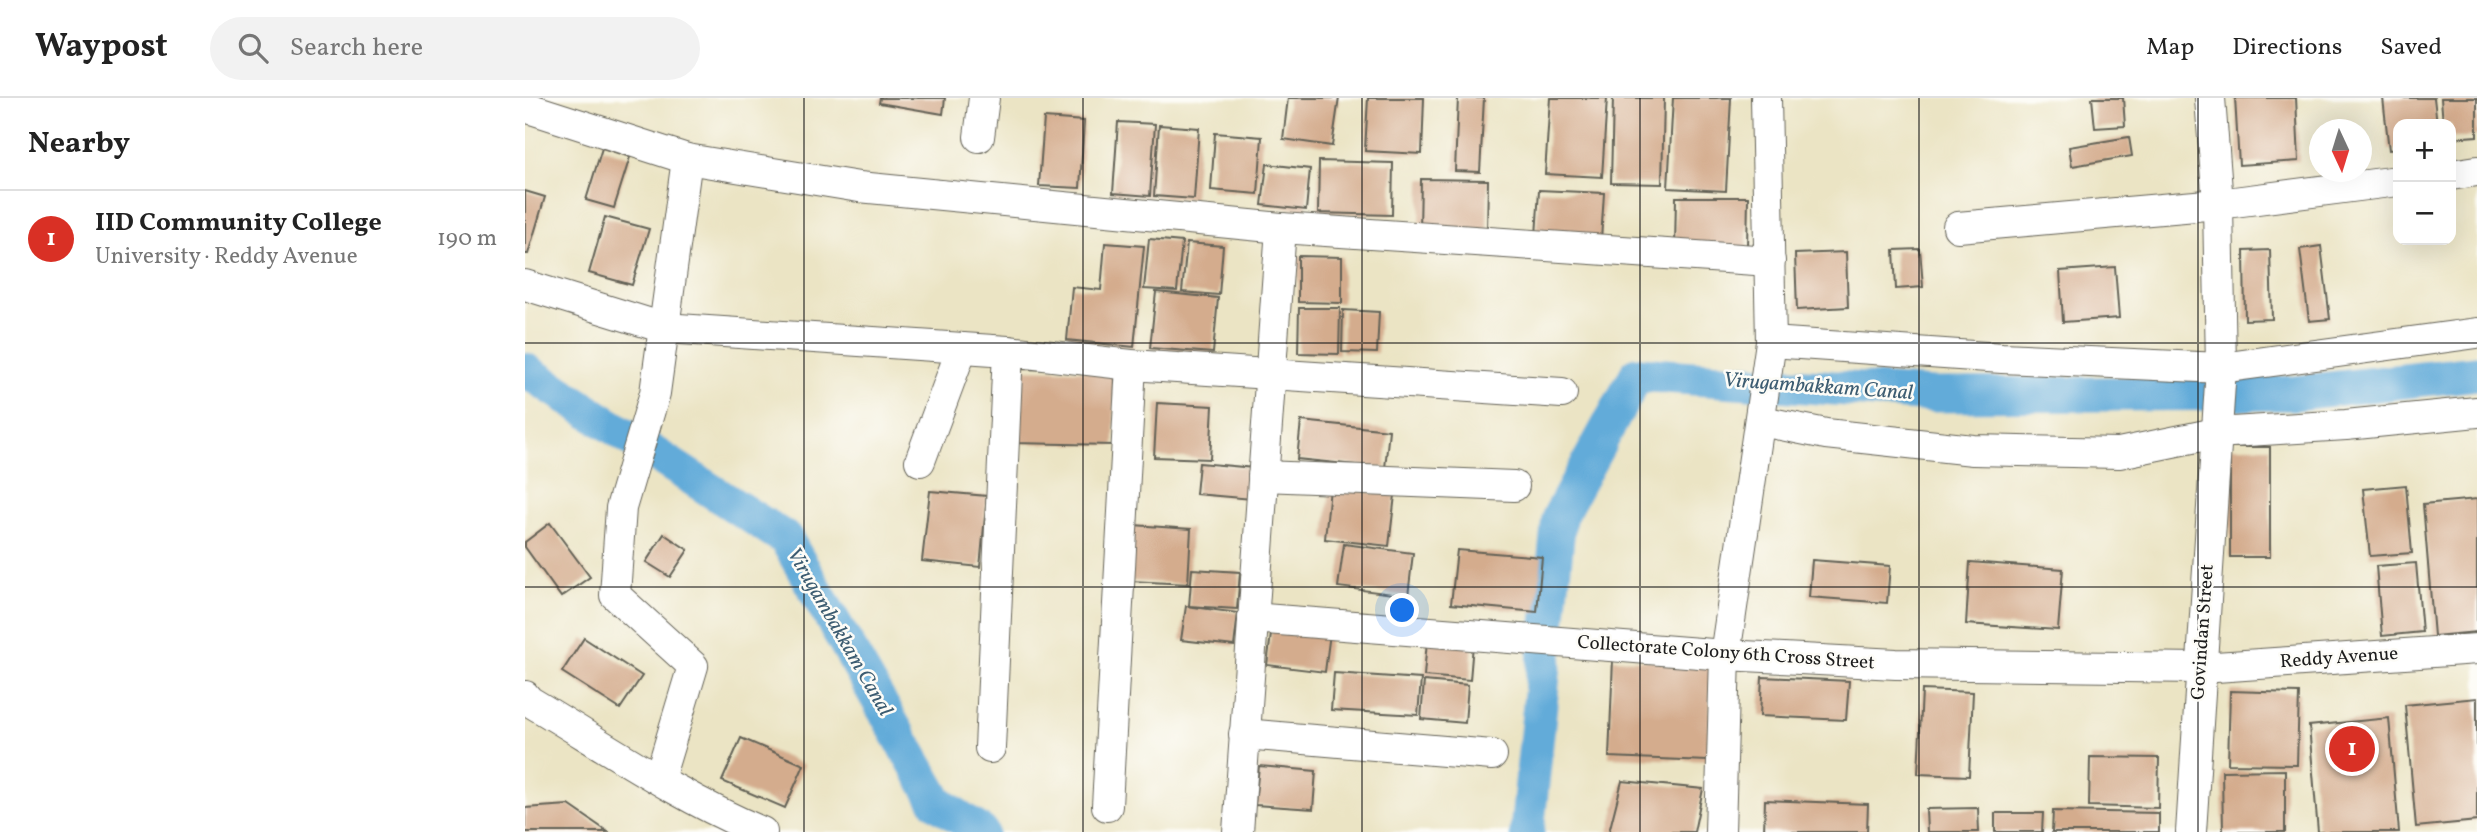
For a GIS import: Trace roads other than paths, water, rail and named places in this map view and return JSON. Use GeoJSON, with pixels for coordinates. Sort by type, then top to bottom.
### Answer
{"type":"FeatureCollection","features":[{"type":"Feature","properties":{"kind":"street"},"geometry":{"type":"LineString","coordinates":[[979,137],[985,98]]}},
{"type":"Feature","properties":{"kind":"street"},"geometry":{"type":"LineString","coordinates":[[1720,832],[1725,655],[1771,342],[1766,98]]}},
{"type":"Feature","properties":{"kind":"street","name":"Govindan Street"},"geometry":{"type":"LineString","coordinates":[[2191,832],[2221,368],[2218,204],[2210,98]]}},
{"type":"Feature","properties":{"kind":"street"},"geometry":{"type":"LineString","coordinates":[[525,107],[687,159],[859,187],[1281,228],[1770,261]]}},
{"type":"Feature","properties":{"kind":"street"},"geometry":{"type":"LineString","coordinates":[[659,779],[693,666],[615,595],[621,508],[655,393],[687,159]]}},
{"type":"Feature","properties":{"kind":"street"},"geometry":{"type":"LineString","coordinates":[[2456,174],[2477,172]]}},
{"type":"Feature","properties":{"kind":"street"},"geometry":{"type":"LineString","coordinates":[[1958,227],[2218,204],[2393,182]]}},
{"type":"Feature","properties":{"kind":"street"},"geometry":{"type":"LineString","coordinates":[[1238,832],[1281,228]]}},
{"type":"Feature","properties":{"kind":"street"},"geometry":{"type":"LineString","coordinates":[[525,285],[664,328],[1008,351],[1131,365],[1562,393]]}},
{"type":"Feature","properties":{"kind":"street"},"geometry":{"type":"LineString","coordinates":[[1771,342],[2002,359],[2221,368],[2477,333]]}},
{"type":"Feature","properties":{"kind":"street"},"geometry":{"type":"LineString","coordinates":[[920,461],[962,348]]}},
{"type":"Feature","properties":{"kind":"street"},"geometry":{"type":"LineString","coordinates":[[990,748],[1008,351]]}},
{"type":"Feature","properties":{"kind":"street"},"geometry":{"type":"LineString","coordinates":[[1107,806],[1131,365]]}},
{"type":"Feature","properties":{"kind":"street"},"geometry":{"type":"LineString","coordinates":[[1761,421],[1826,434],[1973,450],[2119,453],[2216,433],[2346,425],[2477,412]]}},
{"type":"Feature","properties":{"kind":"street"},"geometry":{"type":"LineString","coordinates":[[1263,476],[1514,486]]}},
{"type":"Feature","properties":{"kind":"street","name":"Collectorate Colony 6th Cross Street"},"geometry":{"type":"LineString","coordinates":[[1253,618],[1598,646],[1896,664],[2201,667]]}},
{"type":"Feature","properties":{"kind":"street","name":"Reddy Avenue"},"geometry":{"type":"LineString","coordinates":[[2201,667],[2477,649]]}},
{"type":"Feature","properties":{"kind":"street"},"geometry":{"type":"LineString","coordinates":[[526,701],[659,779],[723,825],[762,832]]}},
{"type":"Feature","properties":{"kind":"street"},"geometry":{"type":"LineString","coordinates":[[1244,734],[1492,755]]}},
{"type":"Feature","properties":{"kind":"waterway","name":"Virugambakkam Canal"},"geometry":{"type":"LineString","coordinates":[[525,370],[786,539],[937,802],[981,832]]}},
{"type":"Feature","properties":{"kind":"waterway","name":"Virugambakkam Canal"},"geometry":{"type":"LineString","coordinates":[[1527,832],[1559,517],[1637,374],[1933,395],[2295,393],[2477,373]]}},
{"type":"Feature","properties":{"kind":"place","name":"IID Community College"},"geometry":{"type":"Point","coordinates":[2352,749]}}]}
